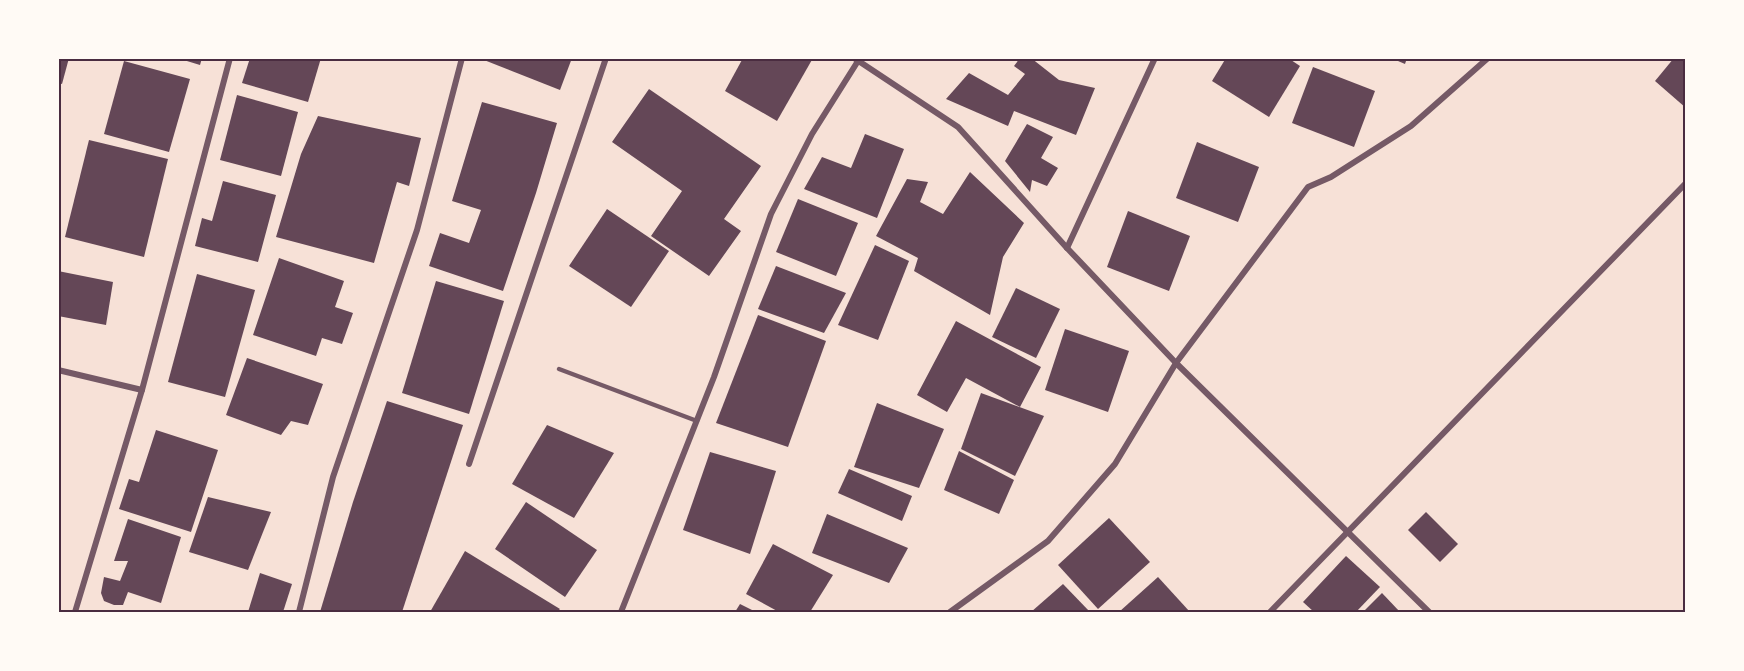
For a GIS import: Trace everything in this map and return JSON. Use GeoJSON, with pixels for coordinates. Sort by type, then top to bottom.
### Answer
{"type":"FeatureCollection","features":[{"type":"Feature","properties":{"kind":"street"},"geometry":{"type":"LineString","coordinates":[[75,612],[142,390],[230,58]]}},
{"type":"Feature","properties":{"kind":"street"},"geometry":{"type":"LineString","coordinates":[[299,612],[333,477],[417,230],[462,58]]}},
{"type":"Feature","properties":{"kind":"street"},"geometry":{"type":"LineString","coordinates":[[469,464],[606,58]]}},
{"type":"Feature","properties":{"kind":"street"},"geometry":{"type":"LineString","coordinates":[[1067,248],[1155,58]]}},
{"type":"Feature","properties":{"kind":"street"},"geometry":{"type":"LineString","coordinates":[[950,612],[1048,541],[1115,464],[1176,363],[1308,188],[1331,177],[1411,126],[1488,58]]}},
{"type":"Feature","properties":{"kind":"street"},"geometry":{"type":"LineString","coordinates":[[621,612],[697,421],[771,214],[812,134],[857,60],[958,127],[1067,248],[1176,363],[1429,612]]}},
{"type":"Feature","properties":{"kind":"street"},"geometry":{"type":"LineString","coordinates":[[1270,612],[1686,183]]}},
{"type":"Feature","properties":{"kind":"street"},"geometry":{"type":"LineString","coordinates":[[58,370],[142,390]]}},
{"type":"Feature","properties":{"kind":"lane"},"geometry":{"type":"LineString","coordinates":[[559,369],[697,421]]}},
{"type":"Feature","properties":{"kind":"building"},"geometry":{"type":"Polygon","coordinates":[[[58,58],[69,58],[62,84],[58,83],[58,58]]]}},
{"type":"Feature","properties":{"kind":"building"},"geometry":{"type":"Polygon","coordinates":[[[177,58],[202,58],[200,65],[177,58]]]}},
{"type":"Feature","properties":{"kind":"building"},"geometry":{"type":"Polygon","coordinates":[[[250,58],[321,58],[308,102],[242,83],[250,58]]]}},
{"type":"Feature","properties":{"kind":"building"},"geometry":{"type":"Polygon","coordinates":[[[485,58],[572,58],[560,90],[484,60],[485,58]]]}},
{"type":"Feature","properties":{"kind":"building"},"geometry":{"type":"Polygon","coordinates":[[[743,58],[813,58],[777,121],[725,91],[743,58]]]}},
{"type":"Feature","properties":{"kind":"building"},"geometry":{"type":"Polygon","coordinates":[[[1020,58],[1031,58],[1059,80],[1095,88],[1076,135],[1014,111],[1008,126],[946,99],[969,73],[1008,95],[1025,74],[1014,66],[1020,58]]]}},
{"type":"Feature","properties":{"kind":"building"},"geometry":{"type":"Polygon","coordinates":[[[1226,58],[1288,58],[1300,66],[1269,117],[1212,81],[1226,58]]]}},
{"type":"Feature","properties":{"kind":"building"},"geometry":{"type":"Polygon","coordinates":[[[1391,58],[1407,58],[1405,64],[1391,58]]]}},
{"type":"Feature","properties":{"kind":"building"},"geometry":{"type":"Polygon","coordinates":[[[1674,58],[1686,58],[1686,108],[1655,81],[1674,58]]]}},
{"type":"Feature","properties":{"kind":"building"},"geometry":{"type":"Polygon","coordinates":[[[124,61],[190,79],[169,152],[104,134],[124,61]]]}},
{"type":"Feature","properties":{"kind":"building"},"geometry":{"type":"Polygon","coordinates":[[[1313,67],[1375,91],[1354,147],[1292,123],[1313,67]]]}},
{"type":"Feature","properties":{"kind":"building"},"geometry":{"type":"Polygon","coordinates":[[[649,89],[761,166],[724,219],[741,231],[709,276],[651,236],[682,191],[612,142],[649,89]]]}},
{"type":"Feature","properties":{"kind":"building"},"geometry":{"type":"Polygon","coordinates":[[[237,95],[298,112],[281,176],[220,160],[237,95]]]}},
{"type":"Feature","properties":{"kind":"building"},"geometry":{"type":"Polygon","coordinates":[[[482,102],[557,123],[503,291],[429,266],[440,233],[469,243],[481,210],[452,201],[482,102]]]}},
{"type":"Feature","properties":{"kind":"building"},"geometry":{"type":"Polygon","coordinates":[[[318,116],[421,138],[409,186],[397,182],[374,263],[276,237],[301,154],[318,116]]]}},
{"type":"Feature","properties":{"kind":"building"},"geometry":{"type":"Polygon","coordinates":[[[1027,124],[1053,137],[1041,158],[1058,168],[1047,186],[1032,180],[1030,192],[1005,161],[1027,124]]]}},
{"type":"Feature","properties":{"kind":"building"},"geometry":{"type":"Polygon","coordinates":[[[865,134],[904,149],[877,218],[804,189],[822,157],[851,168],[865,134]]]}},
{"type":"Feature","properties":{"kind":"building"},"geometry":{"type":"Polygon","coordinates":[[[89,140],[168,159],[144,257],[65,237],[89,140]]]}},
{"type":"Feature","properties":{"kind":"building"},"geometry":{"type":"Polygon","coordinates":[[[1197,142],[1259,167],[1238,222],[1176,198],[1197,142]]]}},
{"type":"Feature","properties":{"kind":"building"},"geometry":{"type":"Polygon","coordinates":[[[970,172],[1024,223],[1003,257],[990,315],[914,271],[918,258],[876,236],[907,179],[928,182],[920,202],[943,214],[970,172]]]}},
{"type":"Feature","properties":{"kind":"building"},"geometry":{"type":"Polygon","coordinates":[[[223,181],[276,195],[258,262],[195,246],[202,218],[212,221],[223,181]]]}},
{"type":"Feature","properties":{"kind":"building"},"geometry":{"type":"Polygon","coordinates":[[[798,199],[858,223],[836,276],[776,252],[798,199]]]}},
{"type":"Feature","properties":{"kind":"building"},"geometry":{"type":"Polygon","coordinates":[[[607,209],[669,251],[631,307],[569,266],[607,209]]]}},
{"type":"Feature","properties":{"kind":"building"},"geometry":{"type":"Polygon","coordinates":[[[1128,211],[1190,236],[1169,291],[1107,267],[1128,211]]]}},
{"type":"Feature","properties":{"kind":"building"},"geometry":{"type":"Polygon","coordinates":[[[875,245],[909,261],[878,340],[838,325],[875,245]]]}},
{"type":"Feature","properties":{"kind":"building"},"geometry":{"type":"Polygon","coordinates":[[[279,258],[344,281],[335,307],[353,313],[342,344],[322,338],[316,356],[253,335],[279,258]]]}},
{"type":"Feature","properties":{"kind":"building"},"geometry":{"type":"Polygon","coordinates":[[[776,266],[846,293],[824,333],[758,309],[776,266]]]}},
{"type":"Feature","properties":{"kind":"building"},"geometry":{"type":"Polygon","coordinates":[[[58,271],[113,282],[106,325],[58,316],[58,271]]]}},
{"type":"Feature","properties":{"kind":"building"},"geometry":{"type":"Polygon","coordinates":[[[197,274],[255,290],[225,397],[168,382],[197,274]]]}},
{"type":"Feature","properties":{"kind":"building"},"geometry":{"type":"Polygon","coordinates":[[[436,281],[504,301],[469,414],[402,393],[436,281]]]}},
{"type":"Feature","properties":{"kind":"building"},"geometry":{"type":"Polygon","coordinates":[[[1016,288],[1060,309],[1036,358],[992,337],[1016,288]]]}},
{"type":"Feature","properties":{"kind":"building"},"geometry":{"type":"Polygon","coordinates":[[[758,315],[826,341],[788,447],[716,423],[758,315]]]}},
{"type":"Feature","properties":{"kind":"building"},"geometry":{"type":"Polygon","coordinates":[[[956,321],[1041,367],[1020,407],[966,378],[947,412],[917,395],[956,321]]]}},
{"type":"Feature","properties":{"kind":"building"},"geometry":{"type":"Polygon","coordinates":[[[1065,329],[1129,351],[1108,412],[1045,390],[1065,329]]]}},
{"type":"Feature","properties":{"kind":"building"},"geometry":{"type":"Polygon","coordinates":[[[247,358],[323,384],[308,425],[291,421],[281,435],[226,415],[247,358]]]}},
{"type":"Feature","properties":{"kind":"building"},"geometry":{"type":"Polygon","coordinates":[[[981,393],[1044,416],[1015,476],[961,449],[981,393]]]}},
{"type":"Feature","properties":{"kind":"building"},"geometry":{"type":"Polygon","coordinates":[[[387,401],[463,425],[402,612],[320,612],[353,502],[387,401]]]}},
{"type":"Feature","properties":{"kind":"building"},"geometry":{"type":"Polygon","coordinates":[[[877,403],[944,429],[919,488],[854,467],[877,403]]]}},
{"type":"Feature","properties":{"kind":"building"},"geometry":{"type":"Polygon","coordinates":[[[547,425],[614,453],[574,518],[512,484],[547,425]]]}},
{"type":"Feature","properties":{"kind":"building"},"geometry":{"type":"Polygon","coordinates":[[[156,430],[218,450],[191,532],[119,509],[129,479],[139,482],[156,430]]]}},
{"type":"Feature","properties":{"kind":"building"},"geometry":{"type":"Polygon","coordinates":[[[959,451],[1014,480],[999,514],[944,490],[959,451]]]}},
{"type":"Feature","properties":{"kind":"building"},"geometry":{"type":"Polygon","coordinates":[[[710,452],[776,471],[750,554],[683,530],[710,452]]]}},
{"type":"Feature","properties":{"kind":"building"},"geometry":{"type":"Polygon","coordinates":[[[849,469],[912,496],[902,521],[838,493],[849,469]]]}},
{"type":"Feature","properties":{"kind":"building"},"geometry":{"type":"Polygon","coordinates":[[[208,497],[271,512],[248,570],[189,552],[208,497]]]}},
{"type":"Feature","properties":{"kind":"building"},"geometry":{"type":"Polygon","coordinates":[[[526,502],[597,550],[565,597],[495,549],[526,502]]]}},
{"type":"Feature","properties":{"kind":"building"},"geometry":{"type":"Polygon","coordinates":[[[1426,512],[1458,544],[1440,562],[1408,530],[1426,512]]]}},
{"type":"Feature","properties":{"kind":"building"},"geometry":{"type":"Polygon","coordinates":[[[827,514],[908,548],[889,583],[812,553],[827,514]]]}},
{"type":"Feature","properties":{"kind":"building"},"geometry":{"type":"Polygon","coordinates":[[[1109,518],[1150,562],[1098,609],[1058,565],[1109,518]]]}},
{"type":"Feature","properties":{"kind":"building"},"geometry":{"type":"Polygon","coordinates":[[[128,519],[181,537],[161,603],[128,592],[123,605],[114,605],[104,601],[101,593],[104,577],[120,581],[128,561],[114,561],[128,519]]]}},
{"type":"Feature","properties":{"kind":"building"},"geometry":{"type":"Polygon","coordinates":[[[773,544],[833,575],[810,612],[779,612],[746,594],[773,544]]]}},
{"type":"Feature","properties":{"kind":"building"},"geometry":{"type":"Polygon","coordinates":[[[465,551],[560,609],[557,612],[430,612],[465,551]]]}},
{"type":"Feature","properties":{"kind":"building"},"geometry":{"type":"Polygon","coordinates":[[[1346,556],[1380,587],[1356,612],[1314,612],[1303,602],[1346,556]]]}},
{"type":"Feature","properties":{"kind":"building"},"geometry":{"type":"Polygon","coordinates":[[[260,573],[292,584],[283,612],[248,612],[260,573]]]}},
{"type":"Feature","properties":{"kind":"building"},"geometry":{"type":"Polygon","coordinates":[[[1158,577],[1190,612],[1119,612],[1158,577]]]}},
{"type":"Feature","properties":{"kind":"building"},"geometry":{"type":"Polygon","coordinates":[[[1063,584],[1090,612],[1031,612],[1063,584]]]}},
{"type":"Feature","properties":{"kind":"building"},"geometry":{"type":"Polygon","coordinates":[[[1382,593],[1400,612],[1363,612],[1382,593]]]}},
{"type":"Feature","properties":{"kind":"building"},"geometry":{"type":"Polygon","coordinates":[[[740,604],[756,612],[735,612],[740,604]]]}}]}
